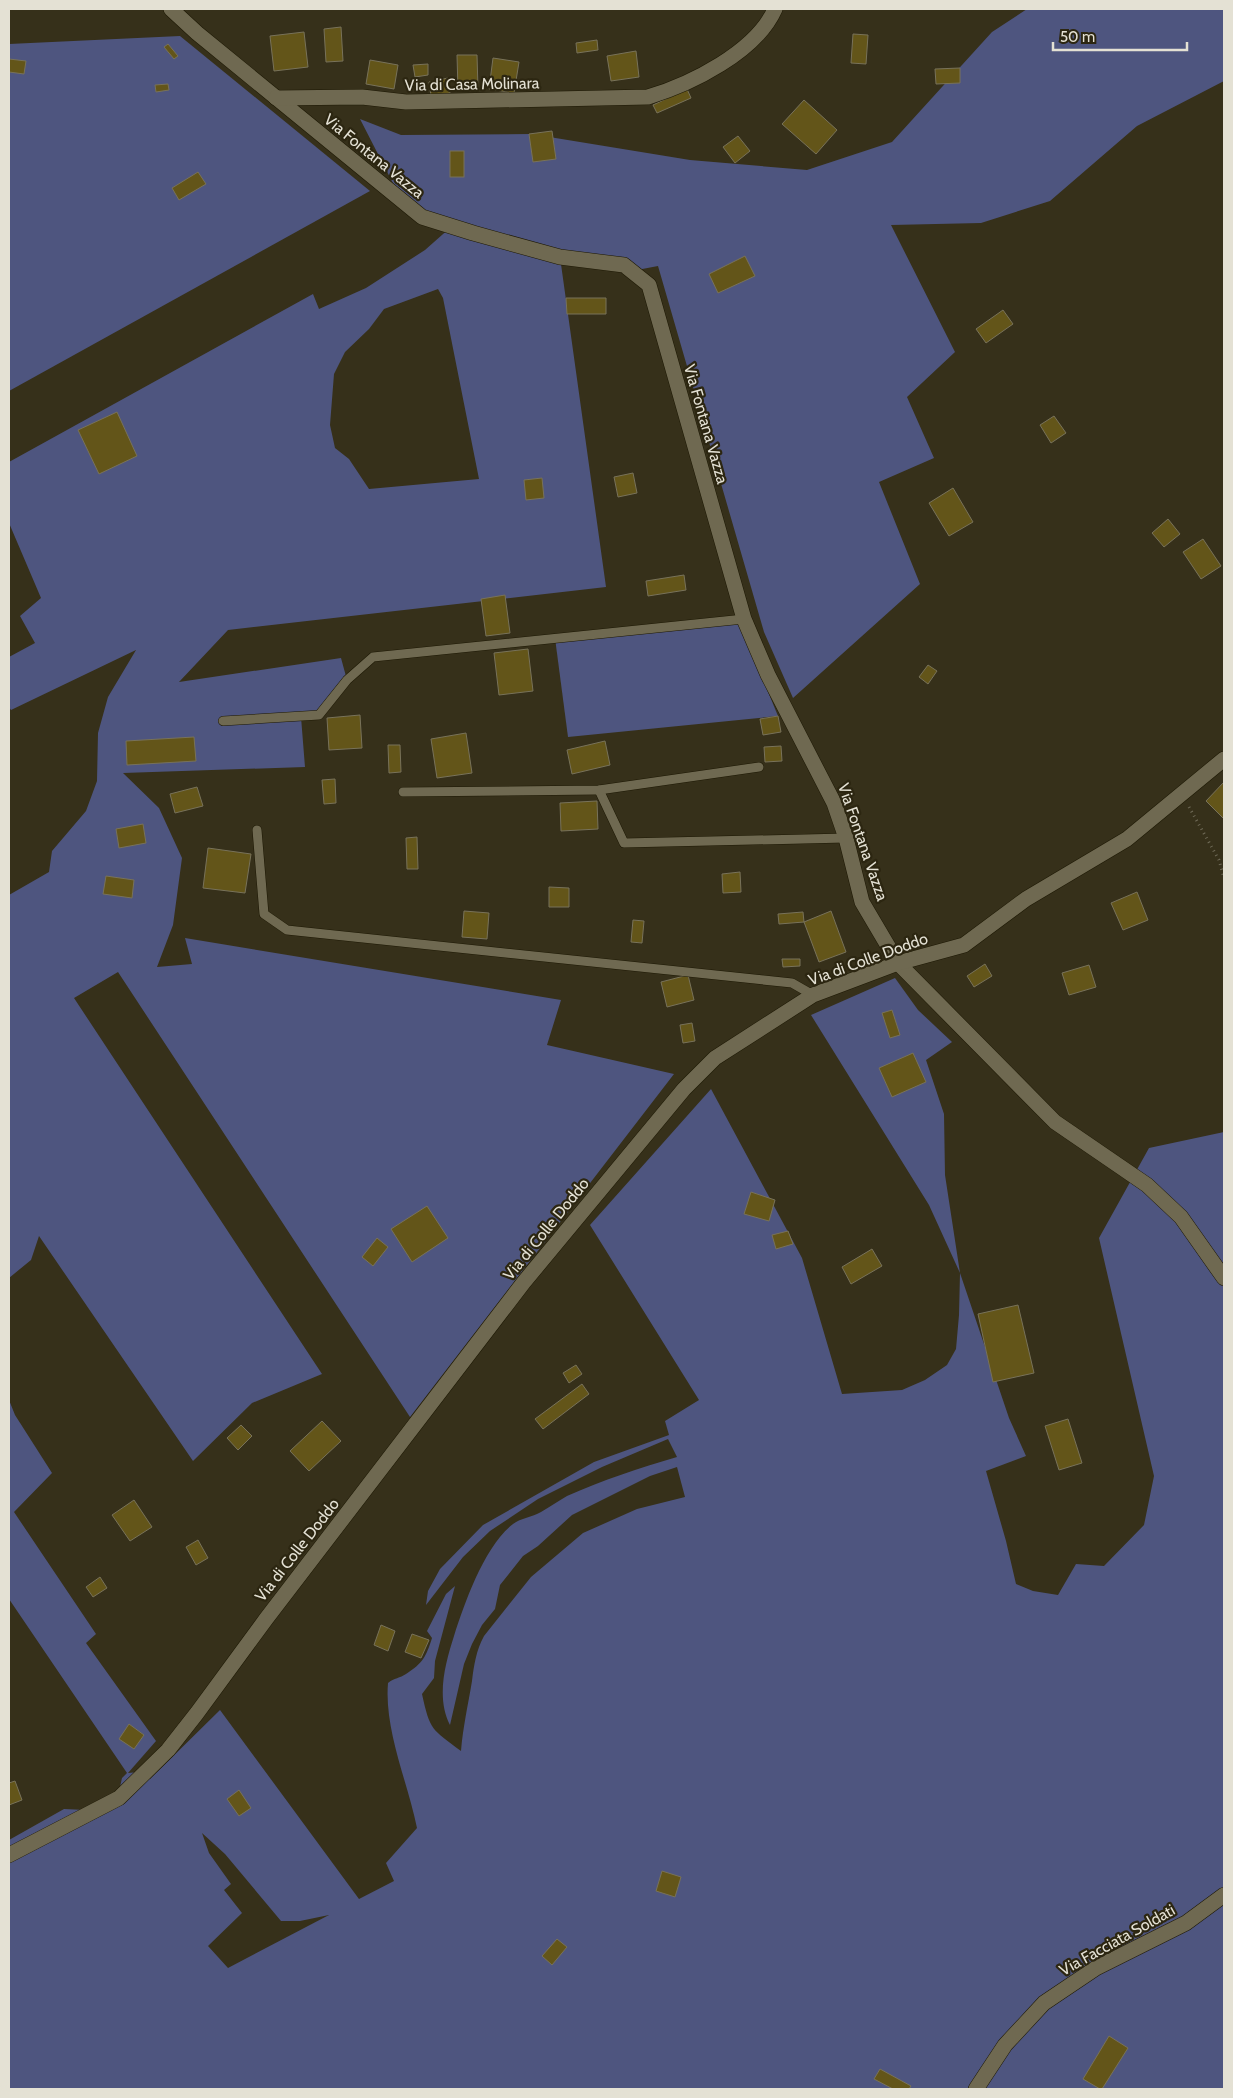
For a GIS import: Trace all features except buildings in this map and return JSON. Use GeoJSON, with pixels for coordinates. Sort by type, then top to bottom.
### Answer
{"type":"FeatureCollection","features":[{"type":"Feature","properties":{"kind":"street"},"geometry":{"type":"LineString","coordinates":[[171,9],[276,98]]}},
{"type":"Feature","properties":{"kind":"street","name":"Via di Casa Molinara"},"geometry":{"type":"LineString","coordinates":[[276,98],[362,97],[406,102],[648,97],[667,92],[702,74],[734,54],[758,35],[771,19],[775,9]]}},
{"type":"Feature","properties":{"kind":"street","name":"Via Fontana Vazza"},"geometry":{"type":"LineString","coordinates":[[276,98],[422,217],[473,233],[560,256],[624,265],[649,285],[744,619],[768,675],[834,803],[846,838],[862,902],[898,963],[1055,1122],[1147,1185],[1181,1217],[1224,1278]]}},
{"type":"Feature","properties":{"kind":"street","name":"Via di Colle Doddo"},"geometry":{"type":"LineString","coordinates":[[9,1856],[120,1798],[168,1750],[524,1282],[684,1089],[715,1058],[813,995],[898,963],[964,945],[1026,899],[1126,839],[1224,759]]}},
{"type":"Feature","properties":{"kind":"street","name":"Via Facciata Soldati"},"geometry":{"type":"LineString","coordinates":[[976,2089],[1005,2045],[1044,2003],[1096,1968],[1186,1923],[1224,1895]]}},
{"type":"Feature","properties":{"kind":"lane"},"geometry":{"type":"LineString","coordinates":[[223,721],[319,715],[347,680],[373,657],[744,619]]}},
{"type":"Feature","properties":{"kind":"lane"},"geometry":{"type":"LineString","coordinates":[[403,792],[599,790],[759,767]]}},
{"type":"Feature","properties":{"kind":"lane"},"geometry":{"type":"LineString","coordinates":[[599,790],[624,843],[846,838]]}},
{"type":"Feature","properties":{"kind":"lane"},"geometry":{"type":"LineString","coordinates":[[257,830],[264,914],[286,930],[792,983],[813,995]]}},
{"type":"Feature","properties":{"kind":"path"},"geometry":{"type":"LineString","coordinates":[[1182,794],[1220,860],[1224,878]]}},
{"type":"Feature","properties":{"kind":"shaded area"},"geometry":{"type":"Polygon","coordinates":[[[1027,9],[1224,9],[1224,81],[1137,126],[1050,201],[981,223],[891,225],[955,352],[907,397],[934,458],[879,482],[920,584],[793,698],[764,632],[658,266],[637,270],[560,257],[606,587],[228,630],[179,682],[341,658],[347,680],[319,715],[301,717],[305,767],[123,773],[159,808],[182,858],[173,925],[157,967],[192,964],[185,938],[561,1000],[547,1045],[674,1074],[410,1417],[118,972],[74,998],[322,1374],[252,1403],[193,1461],[39,1236],[31,1260],[9,1278],[9,895],[49,872],[52,851],[86,811],[97,781],[98,733],[108,697],[136,650],[11,710],[9,707],[9,657],[35,643],[20,616],[41,598],[9,523],[9,462],[313,294],[319,309],[366,288],[425,250],[451,227],[398,193],[360,119],[401,135],[531,134],[690,160],[807,170],[892,142],[992,32],[1027,9]],[[438,289],[384,309],[369,329],[345,352],[334,374],[330,425],[335,448],[349,459],[369,489],[479,479],[443,298],[438,289]]]}},
{"type":"Feature","properties":{"kind":"shaded area"},"geometry":{"type":"Polygon","coordinates":[[[180,36],[370,191],[9,391],[9,44],[180,36]]]}},
{"type":"Feature","properties":{"kind":"shaded area"},"geometry":{"type":"Polygon","coordinates":[[[738,619],[778,716],[568,737],[555,638],[738,619]]]}},
{"type":"Feature","properties":{"kind":"shaded area"},"geometry":{"type":"Polygon","coordinates":[[[895,978],[918,1010],[952,1042],[926,1060],[944,1114],[945,1175],[960,1273],[929,1205],[811,1015],[895,978]]]}},
{"type":"Feature","properties":{"kind":"shaded area"},"geometry":{"type":"Polygon","coordinates":[[[711,1089],[802,1258],[842,1394],[902,1390],[925,1380],[947,1365],[956,1349],[960,1273],[1009,1418],[1026,1456],[986,1471],[1016,1584],[1033,1591],[1058,1595],[1076,1564],[1104,1566],[1144,1525],[1154,1476],[1099,1238],[1149,1148],[1224,1132],[1224,2089],[9,2089],[9,1840],[64,1809],[86,1810],[115,1796],[122,1778],[127,1773],[9,1599],[9,1400],[15,1415],[52,1473],[14,1512],[96,1634],[86,1643],[156,1741],[128,1773],[139,1772],[150,1779],[220,1710],[359,1899],[394,1881],[386,1863],[417,1828],[393,1738],[388,1701],[388,1683],[412,1670],[423,1659],[432,1638],[427,1631],[446,1594],[455,1586],[435,1661],[434,1678],[422,1694],[427,1715],[434,1728],[461,1751],[479,1647],[484,1636],[531,1577],[583,1533],[637,1509],[685,1497],[677,1467],[650,1476],[572,1515],[538,1546],[523,1556],[500,1585],[495,1609],[482,1625],[472,1644],[464,1664],[450,1725],[443,1704],[443,1681],[451,1647],[464,1607],[477,1576],[493,1546],[503,1534],[516,1522],[541,1512],[567,1496],[649,1465],[677,1457],[668,1439],[602,1467],[538,1499],[490,1531],[463,1557],[426,1605],[428,1591],[440,1569],[483,1525],[594,1462],[669,1435],[665,1421],[699,1400],[590,1225],[711,1089]],[[202,1833],[209,1853],[231,1884],[224,1890],[242,1913],[208,1946],[228,1968],[329,1915],[300,1921],[281,1921],[225,1854],[202,1833]]]}}]}
